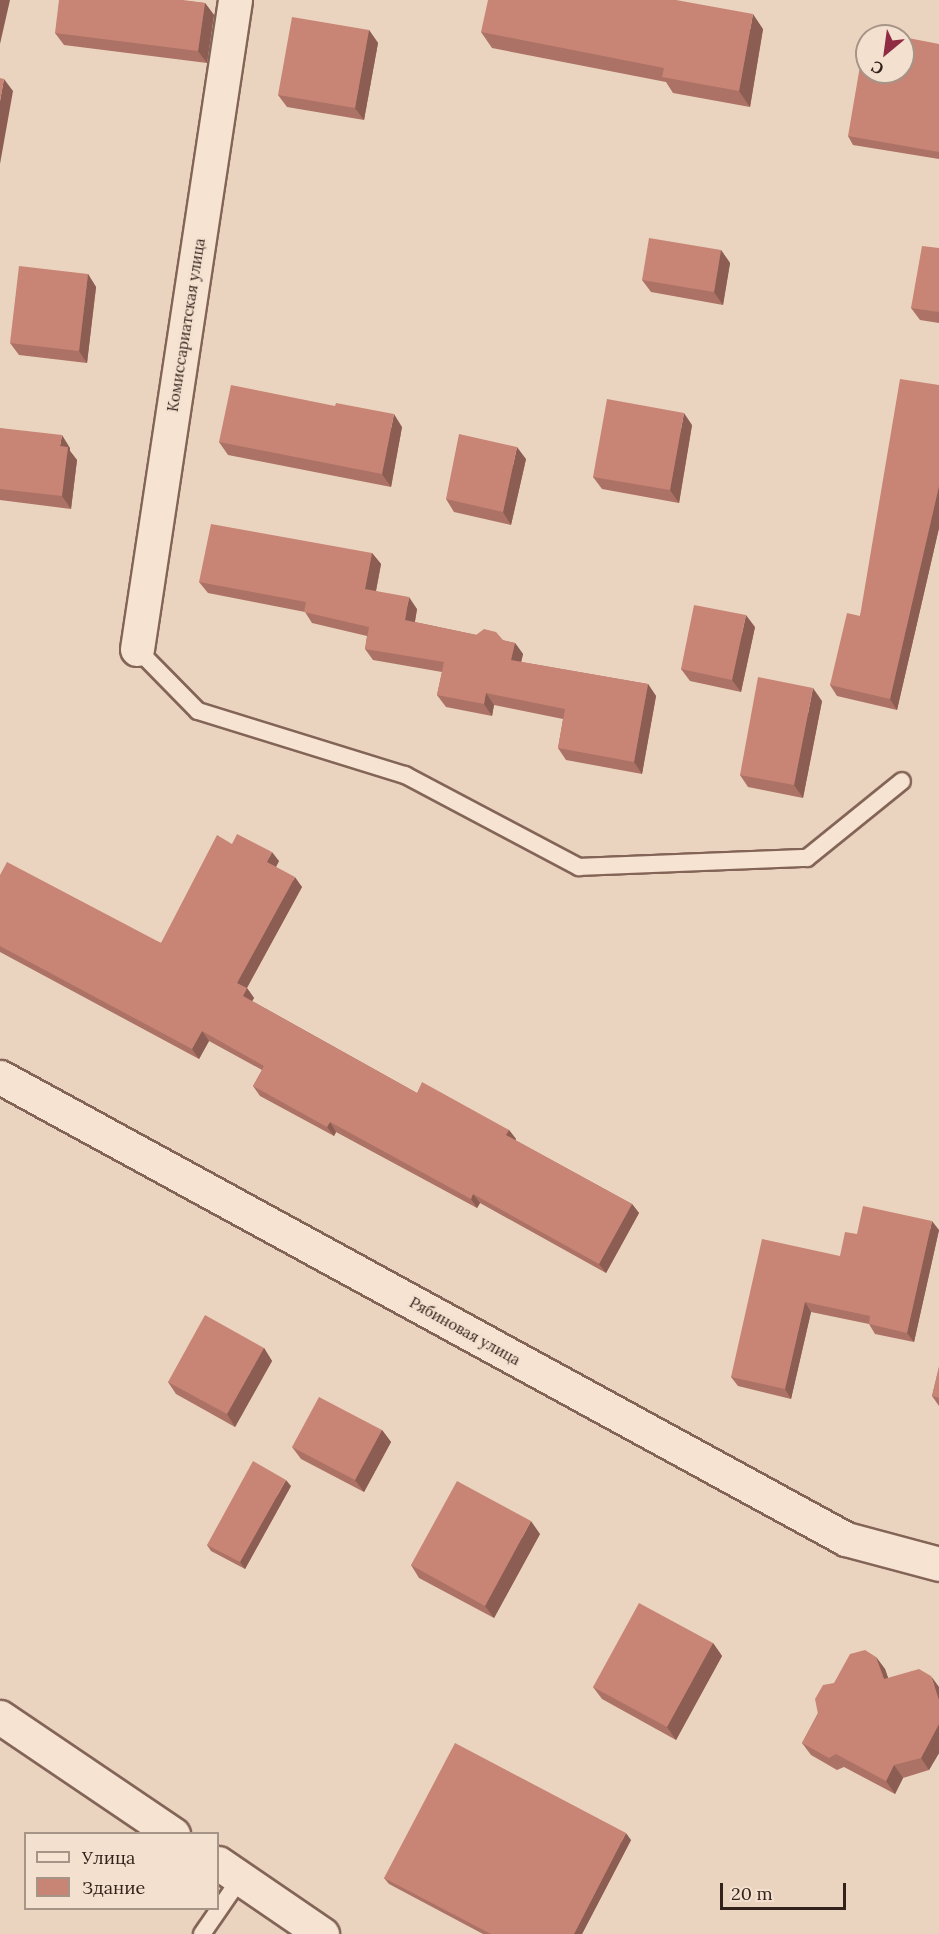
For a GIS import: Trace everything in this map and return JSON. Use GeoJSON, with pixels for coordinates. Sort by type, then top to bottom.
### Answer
{"type":"FeatureCollection","features":[{"type":"Feature","properties":{"kind":"street","name":"Комиссариатская улица"},"geometry":{"type":"LineString","coordinates":[[137,649],[235,0]]}},
{"type":"Feature","properties":{"kind":"street","name":"Рябиновая улица"},"geometry":{"type":"LineString","coordinates":[[0,1077],[846,1539],[939,1564]]}},
{"type":"Feature","properties":{"kind":"street"},"geometry":{"type":"LineString","coordinates":[[0,1717],[172,1832]]}},
{"type":"Feature","properties":{"kind":"street"},"geometry":{"type":"LineString","coordinates":[[229,1871],[322,1934]]}},
{"type":"Feature","properties":{"kind":"lane"},"geometry":{"type":"LineString","coordinates":[[137,649],[198,711],[405,775],[579,867],[807,858],[902,781]]}},
{"type":"Feature","properties":{"kind":"lane"},"geometry":{"type":"LineString","coordinates":[[219,1894],[229,1871]]}},
{"type":"Feature","properties":{"kind":"lane"},"geometry":{"type":"LineString","coordinates":[[202,1934],[212,1910]]}},
{"type":"Feature","properties":{"kind":"building"},"geometry":{"type":"Polygon","coordinates":[[[59,0],[183,0],[205,3],[198,51],[55,33],[59,0]]]}},
{"type":"Feature","properties":{"kind":"building"},"geometry":{"type":"Polygon","coordinates":[[[488,0],[676,0],[753,14],[739,91],[662,77],[664,68],[481,32],[488,0]]]}},
{"type":"Feature","properties":{"kind":"building"},"geometry":{"type":"Polygon","coordinates":[[[292,17],[369,30],[355,108],[278,95],[292,17]]]}},
{"type":"Feature","properties":{"kind":"building"},"geometry":{"type":"Polygon","coordinates":[[[915,39],[939,44],[939,152],[848,136],[857,84],[915,84],[915,39]]]}},
{"type":"Feature","properties":{"kind":"building"},"geometry":{"type":"Polygon","coordinates":[[[0,78],[4,79],[0,101],[0,78]]]}},
{"type":"Feature","properties":{"kind":"building"},"geometry":{"type":"Polygon","coordinates":[[[649,238],[721,250],[714,292],[642,280],[649,238]]]}},
{"type":"Feature","properties":{"kind":"building"},"geometry":{"type":"Polygon","coordinates":[[[922,246],[939,248],[939,312],[911,308],[922,246]]]}},
{"type":"Feature","properties":{"kind":"building"},"geometry":{"type":"Polygon","coordinates":[[[19,266],[88,274],[79,351],[10,343],[19,266]]]}},
{"type":"Feature","properties":{"kind":"building"},"geometry":{"type":"Polygon","coordinates":[[[900,379],[939,385],[939,486],[890,699],[830,685],[847,613],[860,616],[900,379]]]}},
{"type":"Feature","properties":{"kind":"building"},"geometry":{"type":"Polygon","coordinates":[[[231,385],[335,406],[336,403],[394,414],[382,474],[219,442],[231,385]]]}},
{"type":"Feature","properties":{"kind":"building"},"geometry":{"type":"Polygon","coordinates":[[[607,399],[684,413],[670,490],[593,477],[607,399]]]}},
{"type":"Feature","properties":{"kind":"building"},"geometry":{"type":"Polygon","coordinates":[[[0,428],[62,435],[60,446],[68,447],[62,496],[0,489],[0,428]]]}},
{"type":"Feature","properties":{"kind":"building"},"geometry":{"type":"Polygon","coordinates":[[[459,434],[517,447],[503,512],[446,499],[459,434]]]}},
{"type":"Feature","properties":{"kind":"building"},"geometry":{"type":"Polygon","coordinates":[[[211,524],[372,553],[365,589],[409,597],[405,620],[476,635],[484,629],[496,632],[503,640],[515,643],[511,660],[648,684],[634,762],[558,748],[565,709],[486,693],[484,704],[437,695],[444,662],[365,649],[369,627],[304,612],[306,602],[199,582],[211,524]]]}},
{"type":"Feature","properties":{"kind":"building"},"geometry":{"type":"Polygon","coordinates":[[[694,605],[746,615],[732,680],[681,669],[694,605]]]}},
{"type":"Feature","properties":{"kind":"building"},"geometry":{"type":"Polygon","coordinates":[[[758,677],[813,688],[794,785],[740,775],[758,677]]]}},
{"type":"Feature","properties":{"kind":"building"},"geometry":{"type":"Polygon","coordinates":[[[237,834],[272,852],[267,862],[295,877],[237,983],[247,988],[243,996],[417,1093],[422,1082],[509,1130],[506,1135],[632,1204],[599,1264],[473,1194],[471,1199],[330,1122],[327,1127],[253,1086],[264,1066],[202,1031],[192,1049],[0,946],[0,875],[7,862],[161,943],[217,835],[232,844],[237,834]]]}},
{"type":"Feature","properties":{"kind":"building"},"geometry":{"type":"Polygon","coordinates":[[[863,1206],[932,1221],[907,1333],[869,1324],[870,1316],[805,1302],[785,1389],[731,1377],[762,1239],[840,1256],[845,1232],[857,1234],[863,1206]]]}},
{"type":"Feature","properties":{"kind":"building"},"geometry":{"type":"Polygon","coordinates":[[[205,1315],[264,1348],[227,1414],[168,1382],[205,1315]]]}},
{"type":"Feature","properties":{"kind":"building"},"geometry":{"type":"Polygon","coordinates":[[[939,1367],[939,1398],[932,1396],[939,1367]]]}},
{"type":"Feature","properties":{"kind":"building"},"geometry":{"type":"Polygon","coordinates":[[[319,1397],[382,1430],[355,1480],[292,1447],[319,1397]]]}},
{"type":"Feature","properties":{"kind":"building"},"geometry":{"type":"Polygon","coordinates":[[[253,1461],[286,1480],[240,1562],[207,1545],[253,1461]]]}},
{"type":"Feature","properties":{"kind":"building"},"geometry":{"type":"Polygon","coordinates":[[[457,1481],[531,1521],[485,1606],[411,1565],[457,1481]]]}},
{"type":"Feature","properties":{"kind":"building"},"geometry":{"type":"Polygon","coordinates":[[[639,1603],[713,1643],[667,1727],[593,1687],[639,1603]]]}},
{"type":"Feature","properties":{"kind":"building"},"geometry":{"type":"Polygon","coordinates":[[[865,1650],[876,1657],[884,1679],[919,1669],[931,1676],[939,1700],[939,1724],[921,1758],[894,1765],[886,1781],[836,1754],[829,1758],[802,1743],[818,1714],[815,1699],[823,1685],[834,1683],[850,1654],[865,1650]]]}},
{"type":"Feature","properties":{"kind":"building"},"geometry":{"type":"Polygon","coordinates":[[[455,1743],[626,1833],[574,1934],[491,1934],[384,1878],[455,1743]]]}}]}
